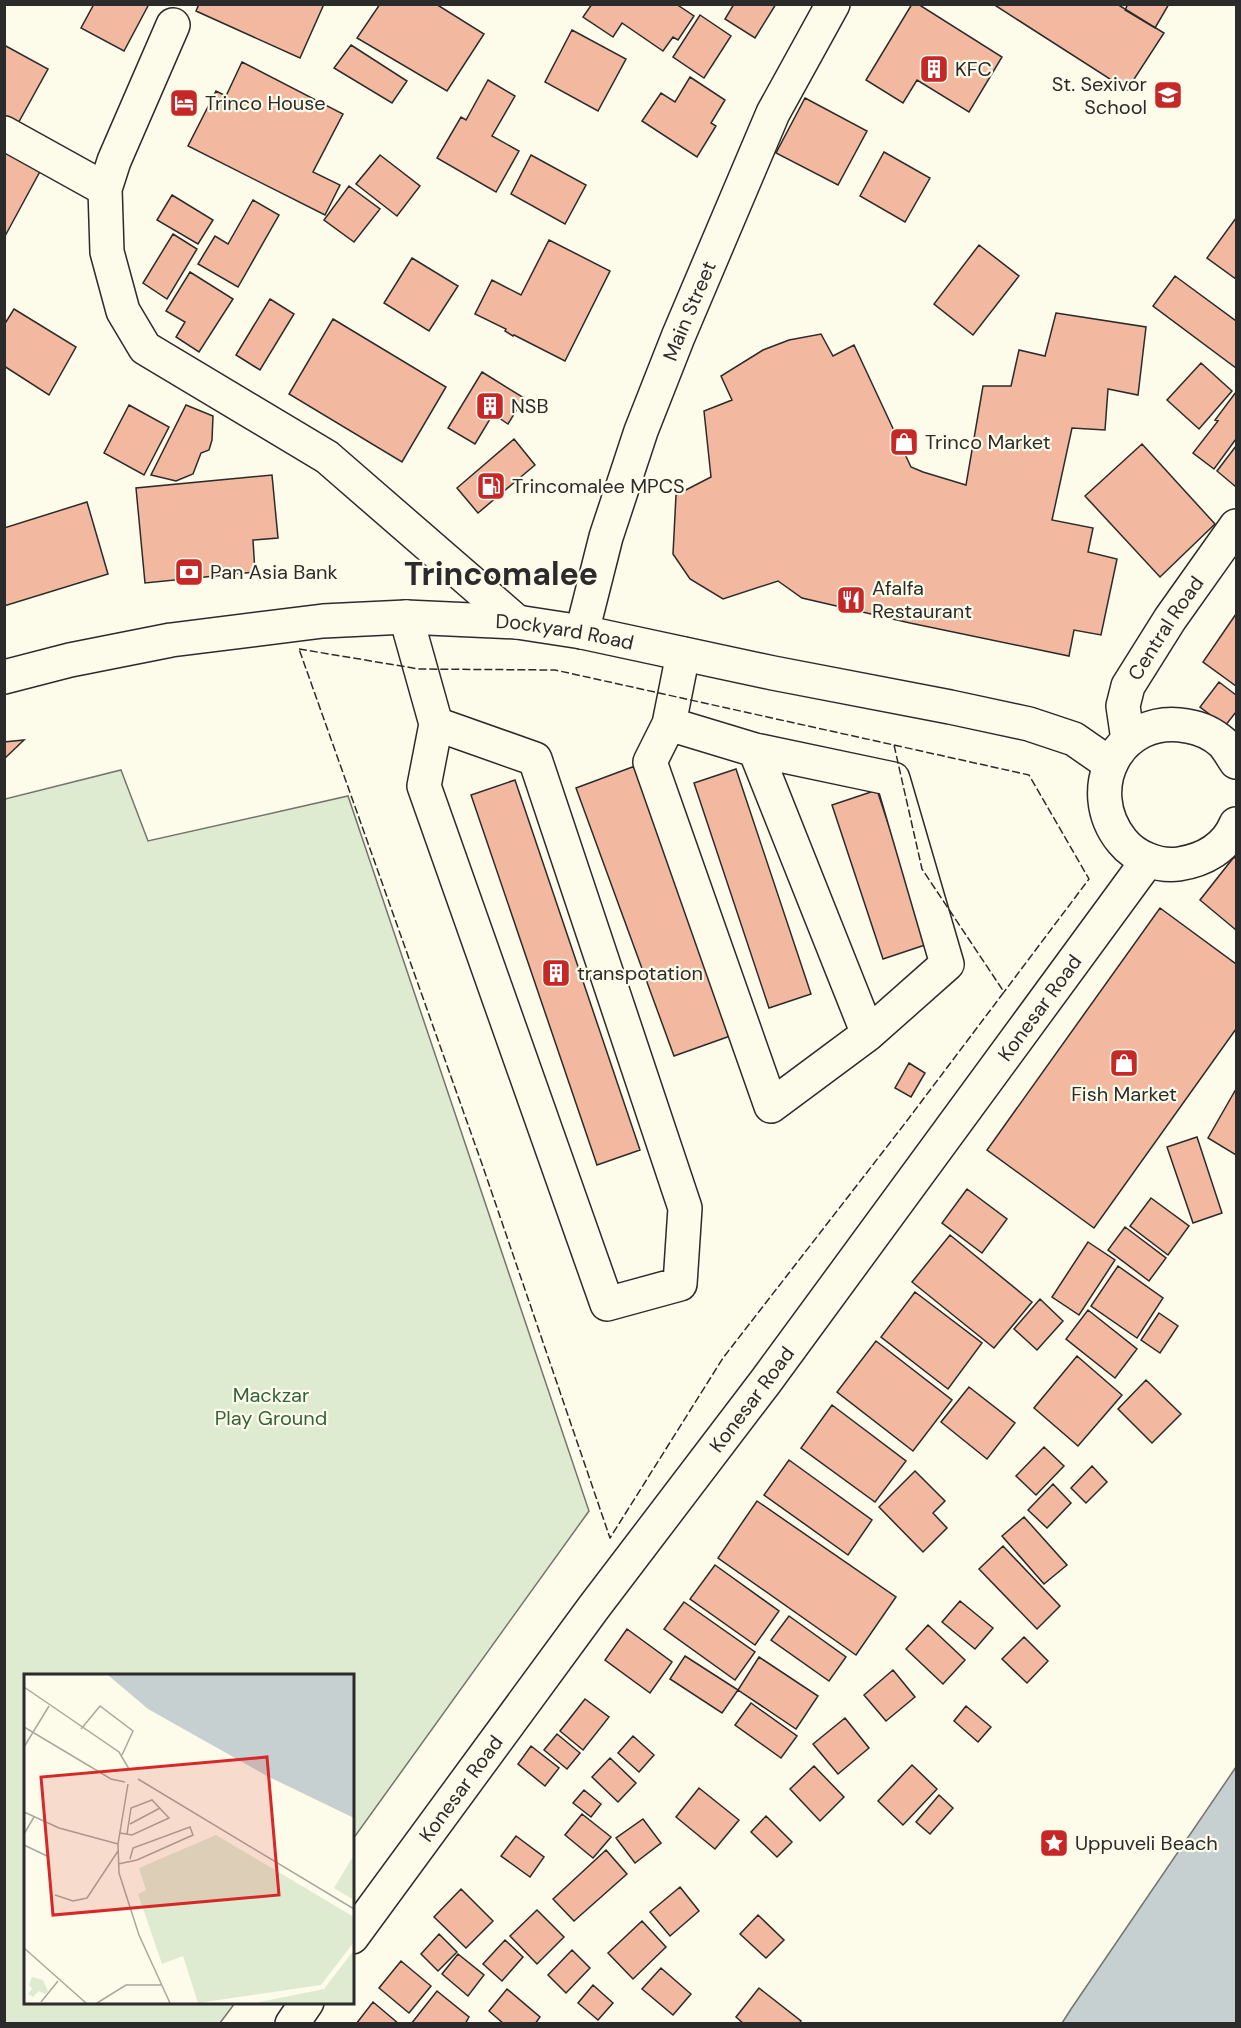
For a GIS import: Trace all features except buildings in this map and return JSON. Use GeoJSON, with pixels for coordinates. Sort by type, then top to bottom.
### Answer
{"type":"FeatureCollection","features":[{"type":"Feature","properties":{"kind":"main road","name":"Main Street"},"geometry":{"type":"LineString","coordinates":[[582,632],[606,537],[641,431],[674,348],[773,113],[833,4]]}},
{"type":"Feature","properties":{"kind":"main road"},"geometry":{"type":"LineString","coordinates":[[173,25],[114,161],[105,189],[107,252],[123,311],[145,348],[327,457],[518,622]]}},
{"type":"Feature","properties":{"kind":"main road"},"geometry":{"type":"LineString","coordinates":[[4,133],[105,189]]}},
{"type":"Feature","properties":{"kind":"main road","name":"Central Road"},"geometry":{"type":"LineString","coordinates":[[1148,860],[1128,848],[1114,831],[1105,809],[1104,786],[1119,752],[1123,706],[1128,686],[1170,619],[1236,526]]}},
{"type":"Feature","properties":{"kind":"main road","name":"Dockyard Road"},"geometry":{"type":"LineString","coordinates":[[4,677],[70,660],[171,640],[323,621],[406,617],[518,622],[582,632],[950,706],[1029,724],[1119,752]]}},
{"type":"Feature","properties":{"kind":"main road"},"geometry":{"type":"LineString","coordinates":[[406,617],[436,724],[424,786],[607,1304],[680,1284],[685,1208],[535,759],[436,724]]}},
{"type":"Feature","properties":{"kind":"main road"},"geometry":{"type":"LineString","coordinates":[[669,724],[755,750],[893,778],[947,964],[868,1034],[771,1106],[650,762],[669,724],[683,654]]}},
{"type":"Feature","properties":{"kind":"main road"},"geometry":{"type":"LineString","coordinates":[[1119,752],[1150,727],[1176,724],[1201,728],[1222,743],[1236,762]]}},
{"type":"Feature","properties":{"kind":"main road"},"geometry":{"type":"LineString","coordinates":[[755,750],[868,1034]]}},
{"type":"Feature","properties":{"kind":"main road"},"geometry":{"type":"LineString","coordinates":[[1148,860],[1171,865],[1194,862],[1216,851],[1232,834],[1236,824]]}},
{"type":"Feature","properties":{"kind":"main road","name":"Konesar Road"},"geometry":{"type":"LineString","coordinates":[[354,1933],[594,1607],[766,1380],[1148,860]]}},
{"type":"Feature","properties":{"kind":"main road"},"geometry":{"type":"LineString","coordinates":[[292,2024],[306,2004]]}},
{"type":"Feature","properties":{"kind":"green space","name":"Mackzar Play Ground"},"geometry":{"type":"Polygon","coordinates":[[[121,770],[148,841],[348,796],[589,1511],[354,1838],[354,1674],[24,1674],[24,2004],[234,2004],[220,2023],[5,2023],[5,799],[121,770]]]}},
{"type":"Feature","properties":{"kind":"shaded area"},"geometry":{"type":"Polygon","coordinates":[[[1236,1767],[1236,2023],[1062,2023],[1071,2009],[1236,1767]]]}},
{"type":"Feature","properties":{"kind":"fence"},"geometry":{"type":"LineString","coordinates":[[299,649],[419,669],[555,670],[894,745],[922,869],[1004,992],[723,1358],[610,1538],[482,1164],[299,649]]}},
{"type":"Feature","properties":{"kind":"fence"},"geometry":{"type":"LineString","coordinates":[[894,745],[1029,775],[1089,879],[1004,992]]}},
{"type":"Feature","properties":{"kind":"place","name":"KFC"},"geometry":{"type":"Point","coordinates":[934,69]}},
{"type":"Feature","properties":{"kind":"place","name":"St. Sexivor School"},"geometry":{"type":"Point","coordinates":[1168,95]}},
{"type":"Feature","properties":{"kind":"place","name":"Trinco House"},"geometry":{"type":"Point","coordinates":[184,103]}},
{"type":"Feature","properties":{"kind":"place","name":"NSB"},"geometry":{"type":"Point","coordinates":[490,406]}},
{"type":"Feature","properties":{"kind":"place","name":"Trinco Market"},"geometry":{"type":"Point","coordinates":[904,442]}},
{"type":"Feature","properties":{"kind":"place","name":"Trincomalee MPCS"},"geometry":{"type":"Point","coordinates":[491,486]}},
{"type":"Feature","properties":{"kind":"place","name":"Pan Asia Bank"},"geometry":{"type":"Point","coordinates":[189,572]}},
{"type":"Feature","properties":{"kind":"place","name":"Afalfa Restaurant"},"geometry":{"type":"Point","coordinates":[851,600]}},
{"type":"Feature","properties":{"kind":"place","name":"transpotation"},"geometry":{"type":"Point","coordinates":[556,973]}},
{"type":"Feature","properties":{"kind":"place","name":"Fish Market"},"geometry":{"type":"Point","coordinates":[1124,1063]}},
{"type":"Feature","properties":{"kind":"place","name":"Uppuveli Beach"},"geometry":{"type":"Point","coordinates":[1054,1843]}},
{"type":"Feature","properties":{"kind":"district","name":"Trincomalee"},"geometry":{"type":"Point","coordinates":[501,574]}}]}
